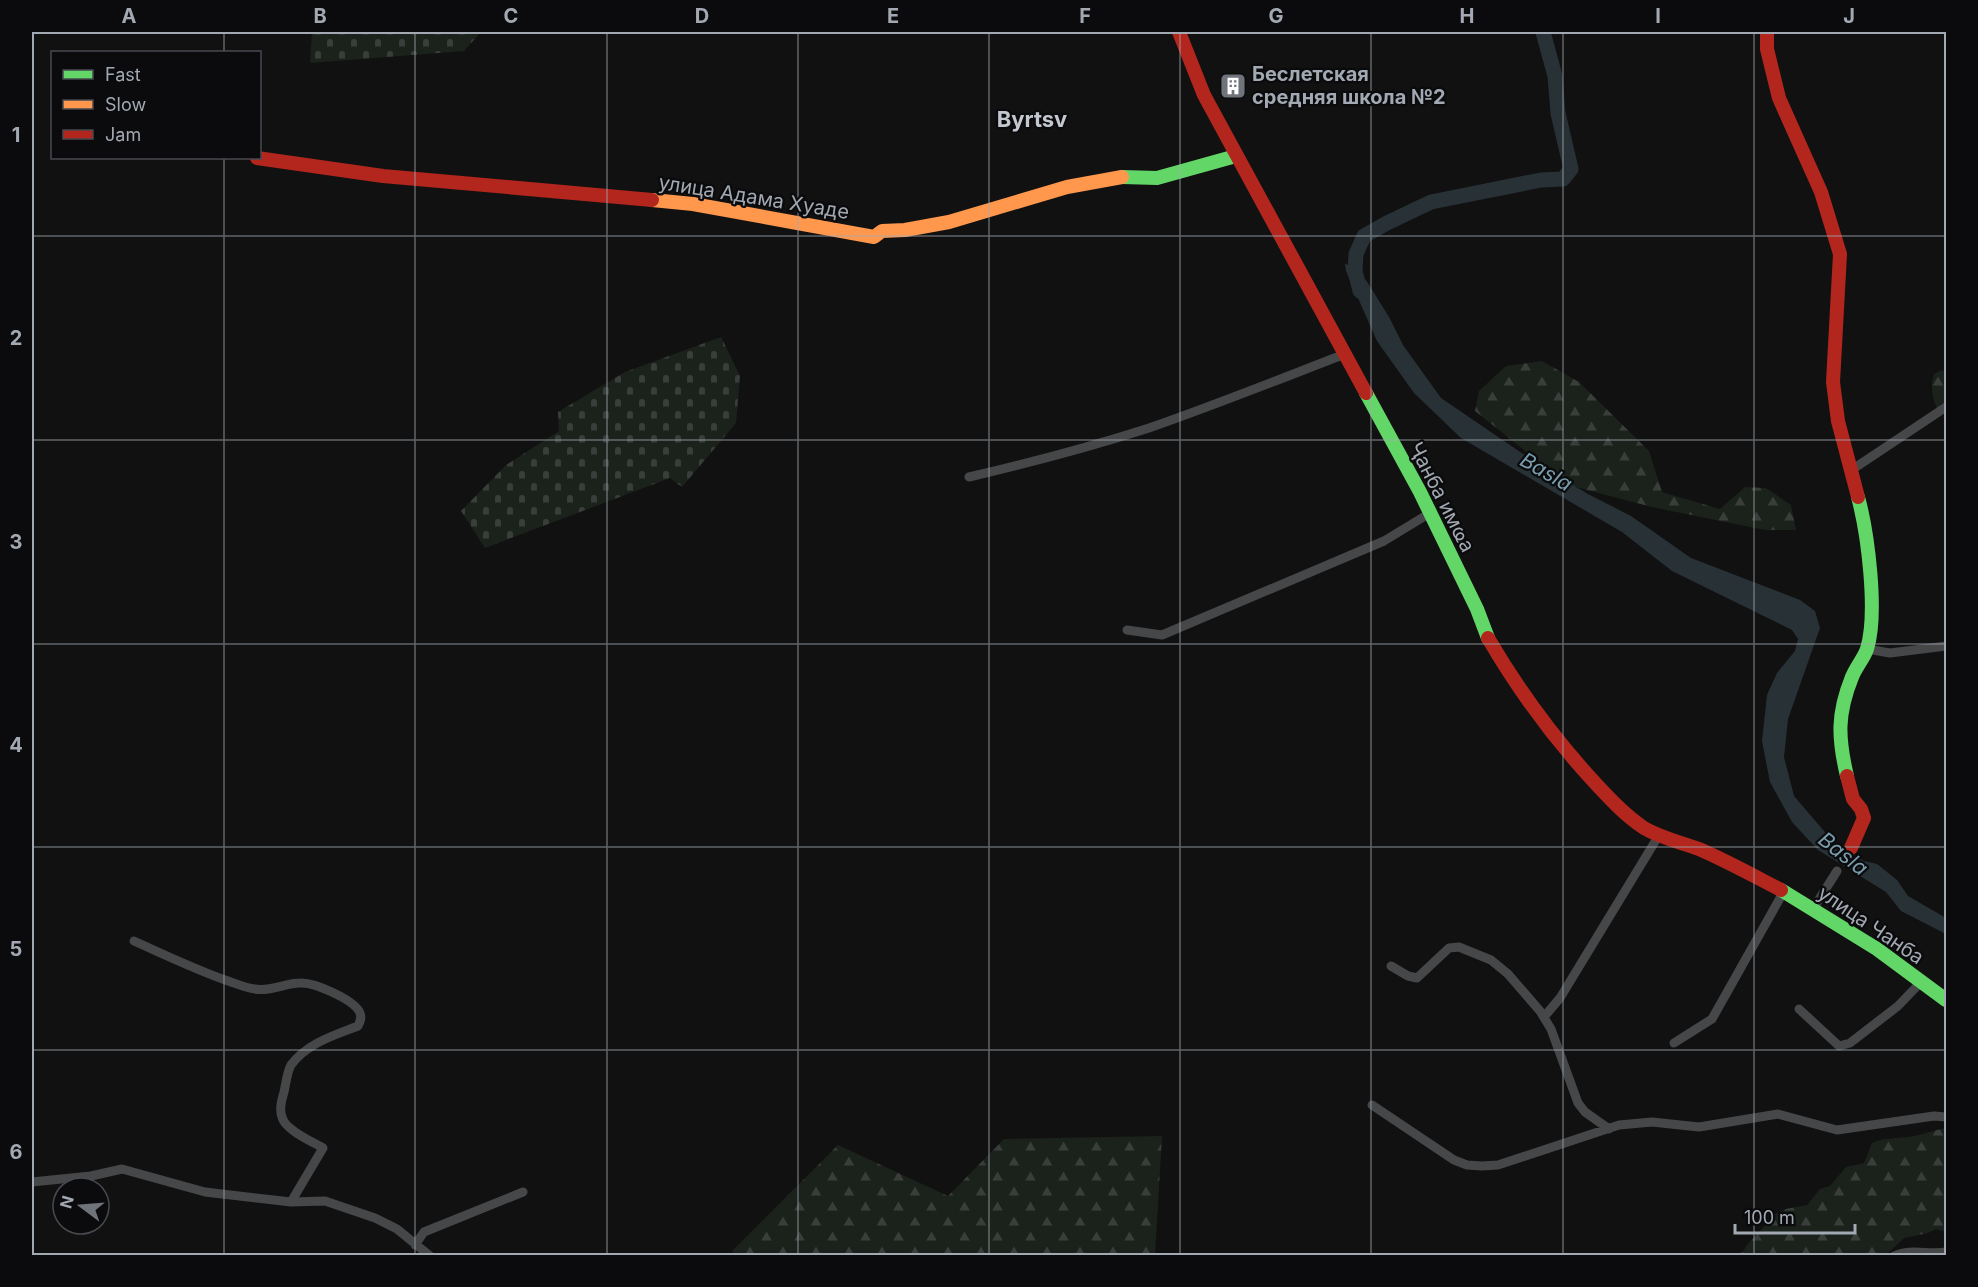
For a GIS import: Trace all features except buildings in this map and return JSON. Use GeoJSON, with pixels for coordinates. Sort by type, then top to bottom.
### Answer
{"type":"FeatureCollection","features":[{"type":"Feature","properties":{"kind":"street","name":"Ҷанба имҩа"},"geometry":{"type":"LineString","coordinates":[[1179,32],[1204,95],[1430,513],[1477,609],[1485,633],[1517,686],[1578,765],[1631,819],[1659,835],[1698,849],[1778,888]]}},
{"type":"Feature","properties":{"kind":"street"},"geometry":{"type":"LineString","coordinates":[[1767,32],[1767,49],[1779,98],[1821,192],[1840,254],[1833,382],[1838,421],[1864,518],[1870,572],[1871,614],[1867,649],[1852,674],[1840,724],[1840,746],[1845,772],[1853,799],[1861,809],[1864,819],[1851,848]]}},
{"type":"Feature","properties":{"kind":"street","name":"улица Адама Хуаде"},"geometry":{"type":"LineString","coordinates":[[261,159],[383,176],[693,204],[874,237],[882,231],[905,230],[949,222],[1067,187],[1117,177],[1157,178],[1236,156]]}},
{"type":"Feature","properties":{"kind":"street"},"geometry":{"type":"LineString","coordinates":[[969,477],[1024,464],[1146,428],[1345,354]]}},
{"type":"Feature","properties":{"kind":"street"},"geometry":{"type":"LineString","coordinates":[[1852,469],[1947,407]]}},
{"type":"Feature","properties":{"kind":"street"},"geometry":{"type":"LineString","coordinates":[[1127,630],[1162,635],[1384,541],[1430,513]]}},
{"type":"Feature","properties":{"kind":"street"},"geometry":{"type":"LineString","coordinates":[[1867,649],[1890,653],[1947,646]]}},
{"type":"Feature","properties":{"kind":"street"},"geometry":{"type":"LineString","coordinates":[[1544,1017],[1560,998],[1659,835]]}},
{"type":"Feature","properties":{"kind":"street"},"geometry":{"type":"LineString","coordinates":[[1813,909],[1837,871]]}},
{"type":"Feature","properties":{"kind":"street"},"geometry":{"type":"LineString","coordinates":[[1674,1043],[1712,1019],[1778,888]]}},
{"type":"Feature","properties":{"kind":"street","name":"улица Чанба"},"geometry":{"type":"LineString","coordinates":[[1778,888],[1877,949],[1947,1000]]}},
{"type":"Feature","properties":{"kind":"street"},"geometry":{"type":"LineString","coordinates":[[134,941],[216,977],[255,989],[271,989],[301,982],[316,986],[332,992],[360,1012],[362,1019],[358,1026],[334,1034],[315,1044],[292,1065],[289,1071],[280,1106],[282,1116],[286,1124],[298,1134],[323,1148],[291,1202]]}},
{"type":"Feature","properties":{"kind":"street"},"geometry":{"type":"LineString","coordinates":[[1391,966],[1408,976],[1417,978],[1449,948],[1459,947],[1491,960],[1508,974],[1544,1017],[1551,1029],[1578,1103],[1585,1112],[1609,1129]]}},
{"type":"Feature","properties":{"kind":"street"},"geometry":{"type":"LineString","coordinates":[[1799,1009],[1839,1046],[1843,1047],[1898,1006],[1921,982]]}},
{"type":"Feature","properties":{"kind":"street"},"geometry":{"type":"LineString","coordinates":[[1372,1105],[1454,1160],[1467,1165],[1482,1166],[1498,1165],[1522,1158],[1619,1125],[1652,1122],[1699,1126],[1778,1114],[1837,1131],[1934,1116],[1947,1117]]}},
{"type":"Feature","properties":{"kind":"street"},"geometry":{"type":"LineString","coordinates":[[32,1182],[91,1176],[122,1169],[206,1192],[291,1202],[325,1201],[397,1228],[430,1256]]}},
{"type":"Feature","properties":{"kind":"street"},"geometry":{"type":"LineString","coordinates":[[415,1245],[424,1232],[523,1192]]}},
{"type":"Feature","properties":{"kind":"street"},"geometry":{"type":"LineString","coordinates":[[1894,1256],[1904,1251],[1935,1254],[1947,1252]]}},
{"type":"Feature","properties":{"kind":"green space"},"geometry":{"type":"Polygon","coordinates":[[[312,32],[481,32],[464,51],[310,63],[312,32]]]}},
{"type":"Feature","properties":{"kind":"green space"},"geometry":{"type":"Polygon","coordinates":[[[721,337],[740,376],[736,423],[682,487],[670,478],[485,548],[461,511],[506,465],[559,431],[558,412],[625,372],[721,337]]]}},
{"type":"Feature","properties":{"kind":"green space"},"geometry":{"type":"Polygon","coordinates":[[[1542,361],[1579,382],[1649,451],[1662,492],[1720,509],[1745,487],[1766,488],[1791,505],[1796,530],[1765,530],[1652,507],[1568,485],[1475,411],[1479,391],[1506,366],[1542,361]]]}},
{"type":"Feature","properties":{"kind":"green space"},"geometry":{"type":"Polygon","coordinates":[[[1942,370],[1946,372],[1946,405],[1938,410],[1933,397],[1932,384],[1934,374],[1942,370]]]}},
{"type":"Feature","properties":{"kind":"green space"},"geometry":{"type":"Polygon","coordinates":[[[1946,1128],[1946,1232],[1936,1229],[1904,1238],[1886,1255],[1736,1255],[1743,1252],[1777,1213],[1807,1205],[1820,1189],[1830,1186],[1846,1167],[1864,1163],[1872,1143],[1946,1128]]]}},
{"type":"Feature","properties":{"kind":"green space"},"geometry":{"type":"Polygon","coordinates":[[[1162,1136],[1155,1255],[732,1255],[733,1250],[838,1145],[948,1196],[1004,1139],[1162,1136]]]}},
{"type":"Feature","properties":{"kind":"water"},"geometry":{"type":"Polygon","coordinates":[[[1345,263],[1366,280],[1403,345],[1441,398],[1539,465],[1631,516],[1691,558],[1800,600],[1815,611],[1820,628],[1788,719],[1784,757],[1794,796],[1836,845],[1864,861],[1877,864],[1897,880],[1908,896],[1946,918],[1946,934],[1901,911],[1886,892],[1818,850],[1792,822],[1770,782],[1762,741],[1767,695],[1777,673],[1795,651],[1798,639],[1792,630],[1672,571],[1622,532],[1461,438],[1414,393],[1377,341],[1346,271],[1345,263]]]}},
{"type":"Feature","properties":{"kind":"waterway","name":"Basla"},"geometry":{"type":"LineString","coordinates":[[1360,291],[1355,271],[1356,254],[1364,236],[1431,202],[1541,180],[1563,179],[1571,169],[1558,113],[1555,76],[1543,32]]}},
{"type":"Feature","properties":{"kind":"traffic: fast"},"geometry":{"type":"LineString","coordinates":[[1122,177],[1157,178],[1236,156]]}},
{"type":"Feature","properties":{"kind":"traffic: fast"},"geometry":{"type":"LineString","coordinates":[[1366,393],[1420,492],[1477,609],[1488,638]]}},
{"type":"Feature","properties":{"kind":"traffic: fast"},"geometry":{"type":"LineString","coordinates":[[1847,776],[1842,750],[1841,715],[1852,677],[1867,649],[1872,615],[1868,552],[1858,497]]}},
{"type":"Feature","properties":{"kind":"traffic: fast"},"geometry":{"type":"LineString","coordinates":[[1781,890],[1877,949],[1946,1000]]}},
{"type":"Feature","properties":{"kind":"traffic: slow"},"geometry":{"type":"LineString","coordinates":[[652,200],[693,204],[874,237],[882,231],[905,230],[949,222],[1067,187],[1122,177]]}},
{"type":"Feature","properties":{"kind":"traffic: jam"},"geometry":{"type":"LineString","coordinates":[[1179,32],[1204,95],[1366,393]]}},
{"type":"Feature","properties":{"kind":"traffic: jam"},"geometry":{"type":"LineString","coordinates":[[1767,32],[1767,49],[1779,98],[1821,192],[1840,254],[1833,382],[1838,421],[1858,497]]}},
{"type":"Feature","properties":{"kind":"traffic: jam"},"geometry":{"type":"LineString","coordinates":[[261,159],[383,176],[652,200]]}},
{"type":"Feature","properties":{"kind":"traffic: jam"},"geometry":{"type":"LineString","coordinates":[[1488,638],[1512,677],[1552,733],[1625,813],[1650,831],[1699,849],[1781,890]]}},
{"type":"Feature","properties":{"kind":"traffic: jam"},"geometry":{"type":"LineString","coordinates":[[1847,776],[1853,799],[1861,809],[1864,818],[1851,848]]}},
{"type":"Feature","properties":{"kind":"place","name":"Беслетская средняя школа №2"},"geometry":{"type":"Point","coordinates":[1233,86]}},
{"type":"Feature","properties":{"kind":"district","name":"Byrtsv"},"geometry":{"type":"Point","coordinates":[1032,119]}}]}
